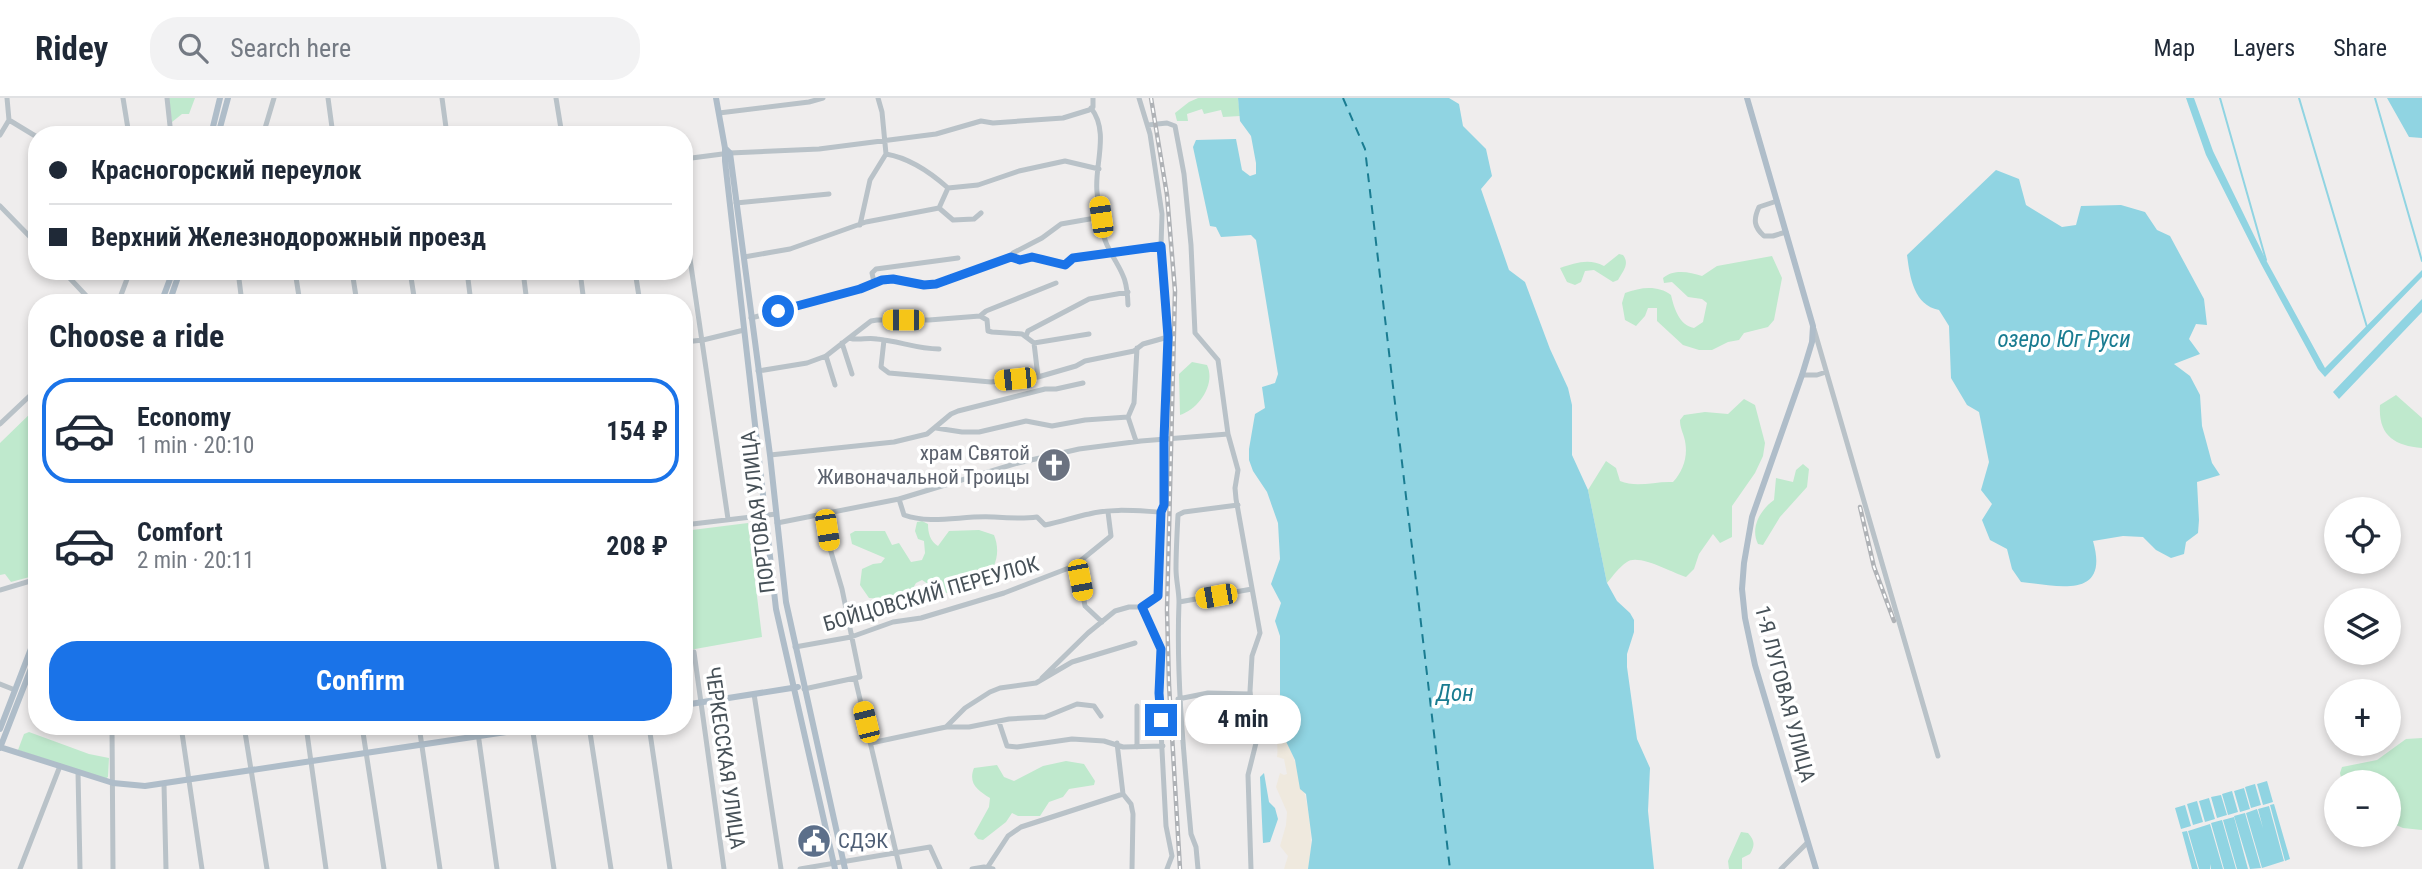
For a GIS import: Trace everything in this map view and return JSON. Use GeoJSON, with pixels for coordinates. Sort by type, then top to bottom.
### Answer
{"type":"FeatureCollection","features":[{"type":"Feature","properties":{"kind":"main road"},"geometry":{"type":"LineString","coordinates":[[213,126],[220,98]]}},
{"type":"Feature","properties":{"kind":"main road"},"geometry":{"type":"LineString","coordinates":[[220,126],[228,98]]}},
{"type":"Feature","properties":{"kind":"main road","name":"ПОРТОВАЯ УЛИЦА"},"geometry":{"type":"LineString","coordinates":[[716,98],[744,257],[784,590],[844,865]]}},
{"type":"Feature","properties":{"kind":"main road","name":"1-Я ЛУГОВАЯ УЛИЦА"},"geometry":{"type":"LineString","coordinates":[[1747,98],[1813,326],[1812,342],[1802,375],[1752,517],[1742,589],[1752,654],[1816,869]]}},
{"type":"Feature","properties":{"kind":"main road","name":"ПОРТОВАЯ УЛИЦА"},"geometry":{"type":"LineString","coordinates":[[726,152],[774,593],[835,866]]}},
{"type":"Feature","properties":{"kind":"main road"},"geometry":{"type":"LineString","coordinates":[[774,593],[781,596],[784,590]]}},
{"type":"Feature","properties":{"kind":"main road"},"geometry":{"type":"LineString","coordinates":[[0,729],[28,656]]}},
{"type":"Feature","properties":{"kind":"main road"},"geometry":{"type":"LineString","coordinates":[[28,676],[0,747],[129,786],[189,780],[484,735]]}},
{"type":"Feature","properties":{"kind":"main road"},"geometry":{"type":"LineString","coordinates":[[693,704],[804,688]]}},
{"type":"Feature","properties":{"kind":"street"},"geometry":{"type":"LineString","coordinates":[[0,135],[9,120],[7,98]]}},
{"type":"Feature","properties":{"kind":"street"},"geometry":{"type":"LineString","coordinates":[[122,98],[127,126]]}},
{"type":"Feature","properties":{"kind":"street"},"geometry":{"type":"LineString","coordinates":[[167,98],[170,126]]}},
{"type":"Feature","properties":{"kind":"street"},"geometry":{"type":"LineString","coordinates":[[266,126],[274,98]]}},
{"type":"Feature","properties":{"kind":"street"},"geometry":{"type":"LineString","coordinates":[[328,98],[332,126]]}},
{"type":"Feature","properties":{"kind":"street"},"geometry":{"type":"LineString","coordinates":[[442,98],[446,126]]}},
{"type":"Feature","properties":{"kind":"street"},"geometry":{"type":"LineString","coordinates":[[556,98],[561,126]]}},
{"type":"Feature","properties":{"kind":"street"},"geometry":{"type":"LineString","coordinates":[[719,113],[823,98]]}},
{"type":"Feature","properties":{"kind":"street"},"geometry":{"type":"LineString","coordinates":[[860,225],[870,180],[886,153],[878,98]]}},
{"type":"Feature","properties":{"kind":"street"},"geometry":{"type":"LineString","coordinates":[[1091,108],[1093,98]]}},
{"type":"Feature","properties":{"kind":"street"},"geometry":{"type":"LineString","coordinates":[[1041,681],[1045,674],[1115,611],[1142,607],[1158,596],[1161,512],[1164,505],[1168,337],[1161,246],[1162,214],[1148,125],[1139,98]]}},
{"type":"Feature","properties":{"kind":"street"},"geometry":{"type":"LineString","coordinates":[[693,158],[726,152],[819,149],[936,134],[981,121],[993,123],[1063,118],[1091,108]]}},
{"type":"Feature","properties":{"kind":"street"},"geometry":{"type":"LineString","coordinates":[[1091,108],[1096,114],[1100,143],[1096,188],[1101,217],[1107,246],[1127,282],[1128,305]]}},
{"type":"Feature","properties":{"kind":"street"},"geometry":{"type":"LineString","coordinates":[[9,120],[28,131]]}},
{"type":"Feature","properties":{"kind":"street"},"geometry":{"type":"LineString","coordinates":[[1148,125],[1167,123],[1175,126],[1184,174],[1191,245],[1195,333],[1218,360],[1228,434],[1238,470],[1235,488],[1259,633],[1252,656],[1250,694],[1256,743],[1248,775],[1251,869]]}},
{"type":"Feature","properties":{"kind":"street"},"geometry":{"type":"LineString","coordinates":[[886,153],[932,173],[948,188],[978,185],[1019,171],[1065,161],[1099,169]]}},
{"type":"Feature","properties":{"kind":"street"},"geometry":{"type":"LineString","coordinates":[[939,208],[948,188]]}},
{"type":"Feature","properties":{"kind":"street"},"geometry":{"type":"LineString","coordinates":[[736,203],[829,194]]}},
{"type":"Feature","properties":{"kind":"street"},"geometry":{"type":"LineString","coordinates":[[1777,201],[1759,207],[1754,218],[1756,229],[1764,236],[1786,232]]}},
{"type":"Feature","properties":{"kind":"street"},"geometry":{"type":"LineString","coordinates":[[0,206],[28,235]]}},
{"type":"Feature","properties":{"kind":"street"},"geometry":{"type":"LineString","coordinates":[[744,257],[790,249],[860,225],[939,208]]}},
{"type":"Feature","properties":{"kind":"street"},"geometry":{"type":"LineString","coordinates":[[939,208],[953,220],[974,219],[981,213]]}},
{"type":"Feature","properties":{"kind":"street"},"geometry":{"type":"LineString","coordinates":[[751,318],[851,291],[874,282],[893,279],[924,285],[936,284],[1011,257],[1013,253],[1042,238],[1061,224],[1101,217]]}},
{"type":"Feature","properties":{"kind":"street"},"geometry":{"type":"LineString","coordinates":[[1011,257],[1020,260],[1032,257],[1065,265],[1073,258],[1161,246]]}},
{"type":"Feature","properties":{"kind":"street"},"geometry":{"type":"LineString","coordinates":[[874,282],[872,273],[876,269],[958,258]]}},
{"type":"Feature","properties":{"kind":"street"},"geometry":{"type":"LineString","coordinates":[[693,276],[728,519]]}},
{"type":"Feature","properties":{"kind":"street"},"geometry":{"type":"LineString","coordinates":[[71,280],[85,294]]}},
{"type":"Feature","properties":{"kind":"street"},"geometry":{"type":"LineString","coordinates":[[980,316],[986,311],[1055,284]]}},
{"type":"Feature","properties":{"kind":"street"},"geometry":{"type":"LineString","coordinates":[[1026,336],[1028,331],[1089,299],[1128,292]]}},
{"type":"Feature","properties":{"kind":"street"},"geometry":{"type":"LineString","coordinates":[[758,372],[807,363],[826,356],[871,321],[980,316],[987,320],[988,331],[1026,336],[1034,343],[1038,377]]}},
{"type":"Feature","properties":{"kind":"street","name":"1-Я ЛУГОВАЯ УЛИЦА"},"geometry":{"type":"LineString","coordinates":[[1813,326],[1938,757]]}},
{"type":"Feature","properties":{"kind":"street"},"geometry":{"type":"LineString","coordinates":[[693,341],[744,330]]}},
{"type":"Feature","properties":{"kind":"street"},"geometry":{"type":"LineString","coordinates":[[1034,343],[1089,334]]}},
{"type":"Feature","properties":{"kind":"street"},"geometry":{"type":"LineString","coordinates":[[884,340],[880,367],[889,373],[962,378],[978,382],[1038,377],[1168,337]]}},
{"type":"Feature","properties":{"kind":"street"},"geometry":{"type":"LineString","coordinates":[[849,338],[884,340],[918,349],[939,349]]}},
{"type":"Feature","properties":{"kind":"street"},"geometry":{"type":"LineString","coordinates":[[842,343],[852,374]]}},
{"type":"Feature","properties":{"kind":"street"},"geometry":{"type":"LineString","coordinates":[[1136,441],[1128,417],[1134,403],[1137,348]]}},
{"type":"Feature","properties":{"kind":"street"},"geometry":{"type":"LineString","coordinates":[[826,356],[835,386]]}},
{"type":"Feature","properties":{"kind":"street"},"geometry":{"type":"LineString","coordinates":[[1802,375],[1826,372]]}},
{"type":"Feature","properties":{"kind":"street"},"geometry":{"type":"LineString","coordinates":[[770,456],[894,442],[927,434],[958,411],[1045,389],[1083,383]]}},
{"type":"Feature","properties":{"kind":"street"},"geometry":{"type":"LineString","coordinates":[[0,424],[28,398]]}},
{"type":"Feature","properties":{"kind":"street"},"geometry":{"type":"LineString","coordinates":[[936,428],[979,432],[1026,421],[1052,426],[1128,417]]}},
{"type":"Feature","properties":{"kind":"street"},"geometry":{"type":"LineString","coordinates":[[777,523],[899,499],[1018,463],[1079,449],[1136,441],[1228,434]]}},
{"type":"Feature","properties":{"kind":"street"},"geometry":{"type":"LineString","coordinates":[[899,499],[904,515],[929,520],[994,517],[1013,520],[1037,517],[1045,525],[1090,513],[1161,512]]}},
{"type":"Feature","properties":{"kind":"street"},"geometry":{"type":"LineString","coordinates":[[1198,869],[1196,847],[1191,834],[1178,699],[1178,515],[1238,505]]}},
{"type":"Feature","properties":{"kind":"street","name":"БОЙЦОВСКИЙ ПЕРЕУЛОК"},"geometry":{"type":"LineString","coordinates":[[795,647],[851,637],[893,622],[921,618],[1004,593],[1074,566],[1111,536],[1108,512]]}},
{"type":"Feature","properties":{"kind":"street"},"geometry":{"type":"LineString","coordinates":[[693,523],[776,514]]}},
{"type":"Feature","properties":{"kind":"street"},"geometry":{"type":"LineString","coordinates":[[804,688],[860,677],[825,515]]}},
{"type":"Feature","properties":{"kind":"street"},"geometry":{"type":"LineString","coordinates":[[1074,566],[1085,606],[1102,622]]}},
{"type":"Feature","properties":{"kind":"street"},"geometry":{"type":"LineString","coordinates":[[0,590],[28,582]]}},
{"type":"Feature","properties":{"kind":"street"},"geometry":{"type":"LineString","coordinates":[[1179,602],[1252,589]]}},
{"type":"Feature","properties":{"kind":"street"},"geometry":{"type":"LineString","coordinates":[[1142,607],[1161,649],[1159,693],[1166,826],[1172,856],[1167,869]]}},
{"type":"Feature","properties":{"kind":"street"},"geometry":{"type":"LineString","coordinates":[[946,727],[965,708],[990,692],[1041,681],[1072,662],[1135,643]]}},
{"type":"Feature","properties":{"kind":"street","name":"ЧЕРКЕССКАЯ УЛИЦА"},"geometry":{"type":"LineString","coordinates":[[694,652],[724,869]]}},
{"type":"Feature","properties":{"kind":"street"},"geometry":{"type":"LineString","coordinates":[[855,678],[900,869]]}},
{"type":"Feature","properties":{"kind":"street"},"geometry":{"type":"LineString","coordinates":[[0,684],[15,690]]}},
{"type":"Feature","properties":{"kind":"street"},"geometry":{"type":"LineString","coordinates":[[1178,699],[1208,693],[1250,694]]}},
{"type":"Feature","properties":{"kind":"street"},"geometry":{"type":"LineString","coordinates":[[754,694],[781,869]]}},
{"type":"Feature","properties":{"kind":"street"},"geometry":{"type":"LineString","coordinates":[[871,743],[946,727],[969,727],[1009,719],[1045,717],[1077,704],[1094,706],[1101,716]]}},
{"type":"Feature","properties":{"kind":"street"},"geometry":{"type":"LineString","coordinates":[[1137,706],[1137,747]]}},
{"type":"Feature","properties":{"kind":"street"},"geometry":{"type":"LineString","coordinates":[[999,722],[1007,746],[1072,740],[1116,743],[1123,747],[1163,746]]}},
{"type":"Feature","properties":{"kind":"street"},"geometry":{"type":"LineString","coordinates":[[112,735],[113,869]]}},
{"type":"Feature","properties":{"kind":"street"},"geometry":{"type":"LineString","coordinates":[[182,735],[202,869]]}},
{"type":"Feature","properties":{"kind":"street"},"geometry":{"type":"LineString","coordinates":[[245,735],[267,869]]}},
{"type":"Feature","properties":{"kind":"street"},"geometry":{"type":"LineString","coordinates":[[307,735],[326,869]]}},
{"type":"Feature","properties":{"kind":"street"},"geometry":{"type":"LineString","coordinates":[[363,735],[384,869]]}},
{"type":"Feature","properties":{"kind":"street"},"geometry":{"type":"LineString","coordinates":[[420,735],[440,869]]}},
{"type":"Feature","properties":{"kind":"street"},"geometry":{"type":"LineString","coordinates":[[533,735],[554,869]]}},
{"type":"Feature","properties":{"kind":"street"},"geometry":{"type":"LineString","coordinates":[[590,735],[611,869]]}},
{"type":"Feature","properties":{"kind":"street"},"geometry":{"type":"LineString","coordinates":[[650,735],[670,869]]}},
{"type":"Feature","properties":{"kind":"street"},"geometry":{"type":"LineString","coordinates":[[478,736],[497,869]]}},
{"type":"Feature","properties":{"kind":"street"},"geometry":{"type":"LineString","coordinates":[[1116,743],[1123,794],[1131,804],[1133,814],[1132,869]]}},
{"type":"Feature","properties":{"kind":"street"},"geometry":{"type":"LineString","coordinates":[[20,869],[60,766]]}},
{"type":"Feature","properties":{"kind":"street"},"geometry":{"type":"LineString","coordinates":[[78,772],[79,869]]}},
{"type":"Feature","properties":{"kind":"street"},"geometry":{"type":"LineString","coordinates":[[164,783],[166,869]]}},
{"type":"Feature","properties":{"kind":"street"},"geometry":{"type":"LineString","coordinates":[[972,869],[990,868],[1008,836],[1021,827],[1123,794]]}},
{"type":"Feature","properties":{"kind":"street"},"geometry":{"type":"LineString","coordinates":[[1781,869],[1807,843]]}},
{"type":"Feature","properties":{"kind":"street"},"geometry":{"type":"LineString","coordinates":[[800,869],[844,865],[896,851],[930,847],[940,869]]}},
{"type":"Feature","properties":{"kind":"green space"},"geometry":{"type":"Polygon","coordinates":[[[168,98],[195,98],[189,114],[182,114],[172,122],[168,98]]]}},
{"type":"Feature","properties":{"kind":"green space"},"geometry":{"type":"Polygon","coordinates":[[[1198,98],[1238,98],[1240,116],[1223,117],[1221,110],[1204,114],[1202,109],[1187,114],[1188,121],[1177,121],[1175,113],[1198,98]]]}},
{"type":"Feature","properties":{"kind":"green space"},"geometry":{"type":"Polygon","coordinates":[[[1619,254],[1623,255],[1626,264],[1618,280],[1613,282],[1594,270],[1585,271],[1581,282],[1575,285],[1567,282],[1560,268],[1587,262],[1604,266],[1619,254]]]}},
{"type":"Feature","properties":{"kind":"green space"},"geometry":{"type":"Polygon","coordinates":[[[1772,256],[1782,278],[1774,320],[1768,327],[1744,333],[1739,340],[1712,350],[1699,350],[1683,345],[1657,321],[1657,308],[1648,308],[1636,326],[1625,320],[1622,303],[1625,293],[1655,288],[1671,295],[1681,320],[1694,328],[1703,322],[1707,303],[1702,299],[1688,297],[1672,282],[1664,283],[1663,278],[1677,272],[1702,276],[1717,266],[1772,256]]]}},
{"type":"Feature","properties":{"kind":"green space"},"geometry":{"type":"Polygon","coordinates":[[[1192,362],[1207,365],[1209,380],[1199,402],[1180,415],[1179,374],[1192,362]]]}},
{"type":"Feature","properties":{"kind":"green space"},"geometry":{"type":"Polygon","coordinates":[[[2396,395],[2422,418],[2422,448],[2403,445],[2385,431],[2380,405],[2396,395]]]}},
{"type":"Feature","properties":{"kind":"green space"},"geometry":{"type":"Polygon","coordinates":[[[1744,399],[1755,405],[1765,443],[1763,456],[1755,473],[1732,506],[1732,537],[1720,543],[1713,534],[1699,554],[1694,569],[1686,577],[1647,562],[1632,560],[1621,566],[1607,583],[1588,490],[1606,461],[1616,468],[1620,481],[1626,483],[1673,482],[1683,467],[1686,456],[1680,422],[1684,415],[1705,412],[1728,414],[1744,399]]]}},
{"type":"Feature","properties":{"kind":"green space"},"geometry":{"type":"Polygon","coordinates":[[[28,416],[28,577],[11,582],[5,574],[0,575],[0,443],[28,416]]]}},
{"type":"Feature","properties":{"kind":"green space"},"geometry":{"type":"Polygon","coordinates":[[[1803,464],[1809,469],[1807,487],[1780,517],[1763,545],[1758,544],[1756,526],[1764,509],[1774,500],[1776,478],[1793,482],[1796,470],[1803,464]]]}},
{"type":"Feature","properties":{"kind":"green space"},"geometry":{"type":"Polygon","coordinates":[[[917,522],[928,524],[930,536],[938,546],[949,531],[979,530],[994,535],[997,556],[989,574],[973,588],[952,593],[936,589],[922,580],[916,583],[906,600],[898,604],[890,595],[882,599],[869,598],[860,585],[862,569],[881,563],[885,558],[852,544],[850,534],[855,531],[885,531],[892,545],[899,543],[911,562],[922,560],[925,553],[924,541],[918,539],[915,531],[917,522]]]}},
{"type":"Feature","properties":{"kind":"green space"},"geometry":{"type":"Polygon","coordinates":[[[748,523],[762,637],[693,649],[693,530],[748,523]]]}},
{"type":"Feature","properties":{"kind":"green space"},"geometry":{"type":"Polygon","coordinates":[[[28,732],[28,735],[37,735],[89,754],[109,758],[108,777],[105,779],[18,750],[24,734],[28,732]]]}},
{"type":"Feature","properties":{"kind":"green space"},"geometry":{"type":"Polygon","coordinates":[[[2422,738],[2422,830],[2401,827],[2401,770],[2341,770],[2342,767],[2377,760],[2383,756],[2401,756],[2401,743],[2406,739],[2422,738]]]}},
{"type":"Feature","properties":{"kind":"green space"},"geometry":{"type":"Polygon","coordinates":[[[1066,761],[1084,764],[1095,781],[1094,785],[1069,789],[1063,797],[1049,802],[1040,816],[1018,816],[1012,813],[1006,822],[983,840],[978,839],[974,834],[989,807],[990,798],[975,786],[972,778],[974,768],[997,765],[1004,777],[1014,781],[1043,766],[1066,761]]]}},
{"type":"Feature","properties":{"kind":"green space"},"geometry":{"type":"Polygon","coordinates":[[[1741,832],[1748,833],[1754,843],[1753,848],[1750,854],[1742,858],[1742,869],[1729,869],[1728,861],[1741,832]]]}},
{"type":"Feature","properties":{"kind":"sand"},"geometry":{"type":"Polygon","coordinates":[[[1280,715],[1306,798],[1311,840],[1308,869],[1284,869],[1288,856],[1280,846],[1287,812],[1276,787],[1280,773],[1287,774],[1284,759],[1277,757],[1275,717],[1280,715]]]}},
{"type":"Feature","properties":{"kind":"water","name":"Дон"},"geometry":{"type":"Polygon","coordinates":[[[1238,98],[1449,98],[1459,104],[1463,126],[1486,149],[1492,176],[1481,189],[1509,270],[1525,282],[1568,388],[1572,405],[1572,455],[1588,490],[1607,583],[1617,601],[1634,620],[1627,667],[1637,739],[1650,768],[1648,811],[1654,869],[1308,869],[1312,840],[1306,794],[1300,789],[1295,760],[1280,729],[1280,636],[1275,621],[1281,603],[1271,584],[1280,559],[1278,523],[1267,492],[1249,460],[1255,414],[1265,408],[1262,387],[1275,383],[1278,374],[1256,240],[1251,235],[1221,237],[1216,227],[1210,226],[1193,147],[1196,140],[1236,139],[1242,170],[1250,176],[1256,174],[1251,136],[1240,121],[1238,98]]]}},
{"type":"Feature","properties":{"kind":"water"},"geometry":{"type":"Polygon","coordinates":[[[2186,98],[2194,98],[2213,151],[2266,260],[2325,368],[2422,270],[2422,277],[2325,377],[2318,369],[2261,264],[2206,155],[2186,98]]]}},
{"type":"Feature","properties":{"kind":"water"},"geometry":{"type":"Polygon","coordinates":[[[2387,98],[2422,98],[2422,138],[2409,137],[2387,98]]]}},
{"type":"Feature","properties":{"kind":"water","name":"озеро Юг Руси"},"geometry":{"type":"Polygon","coordinates":[[[1996,170],[2019,179],[2026,205],[2062,227],[2076,225],[2081,206],[2121,205],[2145,212],[2157,230],[2170,236],[2204,299],[2207,325],[2196,324],[2189,339],[2200,354],[2174,364],[2190,376],[2200,395],[2202,426],[2212,463],[2220,475],[2197,482],[2198,533],[2186,542],[2184,554],[2171,558],[2156,550],[2143,537],[2123,536],[2093,541],[2096,560],[2094,573],[2087,581],[2077,585],[2050,586],[2021,582],[2012,569],[2007,549],[1990,540],[1982,520],[1992,504],[1981,490],[1989,462],[1979,412],[1967,405],[1951,378],[1949,326],[1939,310],[1924,303],[1919,296],[1912,281],[1907,255],[1996,170]]]}},
{"type":"Feature","properties":{"kind":"water"},"geometry":{"type":"Polygon","coordinates":[[[2422,299],[2422,312],[2339,399],[2333,392],[2422,299]]]}},
{"type":"Feature","properties":{"kind":"water"},"geometry":{"type":"Polygon","coordinates":[[[1264,773],[1269,802],[1275,808],[1278,819],[1270,842],[1263,843],[1260,777],[1264,773]]]}},
{"type":"Feature","properties":{"kind":"water"},"geometry":{"type":"Polygon","coordinates":[[[2267,781],[2273,802],[2263,805],[2257,784],[2267,781]]]}},
{"type":"Feature","properties":{"kind":"water"},"geometry":{"type":"Polygon","coordinates":[[[2255,784],[2261,805],[2251,808],[2245,787],[2255,784]]]}},
{"type":"Feature","properties":{"kind":"water"},"geometry":{"type":"Polygon","coordinates":[[[2244,788],[2250,809],[2240,812],[2234,791],[2244,788]]]}},
{"type":"Feature","properties":{"kind":"water"},"geometry":{"type":"Polygon","coordinates":[[[2232,791],[2238,812],[2228,815],[2222,794],[2232,791]]]}},
{"type":"Feature","properties":{"kind":"water"},"geometry":{"type":"Polygon","coordinates":[[[2221,795],[2227,815],[2217,818],[2211,797],[2221,795]]]}},
{"type":"Feature","properties":{"kind":"water"},"geometry":{"type":"Polygon","coordinates":[[[2209,798],[2215,819],[2205,822],[2199,801],[2209,798]]]}},
{"type":"Feature","properties":{"kind":"water"},"geometry":{"type":"Polygon","coordinates":[[[2197,801],[2203,822],[2193,825],[2187,804],[2197,801]]]}},
{"type":"Feature","properties":{"kind":"water"},"geometry":{"type":"Polygon","coordinates":[[[2274,804],[2290,859],[2285,861],[2270,805],[2274,804]]]}},
{"type":"Feature","properties":{"kind":"water"},"geometry":{"type":"Polygon","coordinates":[[[2185,805],[2191,826],[2181,829],[2175,808],[2185,805]]]}},
{"type":"Feature","properties":{"kind":"water"},"geometry":{"type":"Polygon","coordinates":[[[2269,806],[2284,861],[2262,868],[2246,813],[2257,809],[2263,828],[2258,809],[2269,806]]]}},
{"type":"Feature","properties":{"kind":"water"},"geometry":{"type":"Polygon","coordinates":[[[2245,813],[2261,868],[2250,869],[2234,816],[2245,813]]]}},
{"type":"Feature","properties":{"kind":"water"},"geometry":{"type":"Polygon","coordinates":[[[2234,817],[2248,869],[2237,869],[2223,820],[2234,817]]]}},
{"type":"Feature","properties":{"kind":"water"},"geometry":{"type":"Polygon","coordinates":[[[2222,820],[2236,869],[2224,869],[2211,823],[2222,820]]]}},
{"type":"Feature","properties":{"kind":"water"},"geometry":{"type":"Polygon","coordinates":[[[2210,824],[2223,869],[2211,869],[2210,864],[2210,869],[2199,869],[2188,831],[2210,824]]]}},
{"type":"Feature","properties":{"kind":"water"},"geometry":{"type":"Polygon","coordinates":[[[2187,831],[2198,869],[2192,869],[2182,832],[2187,831]]]}},
{"type":"Feature","properties":{"kind":"waterway"},"geometry":{"type":"LineString","coordinates":[[2220,98],[2266,260]]}},
{"type":"Feature","properties":{"kind":"waterway"},"geometry":{"type":"LineString","coordinates":[[2299,98],[2367,327]]}},
{"type":"Feature","properties":{"kind":"waterway"},"geometry":{"type":"LineString","coordinates":[[2375,98],[2422,261]]}},
{"type":"Feature","properties":{"kind":"ferry route"},"geometry":{"type":"LineString","coordinates":[[1343,98],[1365,149],[1450,869]]}},
{"type":"Feature","properties":{"kind":"railway"},"geometry":{"type":"LineString","coordinates":[[1151,98],[1167,195],[1175,291],[1167,610],[1180,869]]}},
{"type":"Feature","properties":{"kind":"railway"},"geometry":{"type":"LineString","coordinates":[[1860,507],[1874,567],[1894,621]]}},
{"type":"Feature","properties":{"kind":"place","name":"храм Святой Живоначальной Троицы"},"geometry":{"type":"Point","coordinates":[1054,465]}},
{"type":"Feature","properties":{"kind":"place","name":"СДЭК"},"geometry":{"type":"Point","coordinates":[814,841]}},
{"type":"Feature","properties":{"kind":"route"},"geometry":{"type":"LineString","coordinates":[[778,311],[867,287],[882,280],[893,279],[915,285],[936,284],[1011,257],[1020,260],[1032,257],[1065,265],[1073,258],[1161,246],[1168,337],[1164,505],[1161,512],[1158,596],[1142,607],[1161,649],[1161,720]]}}]}
